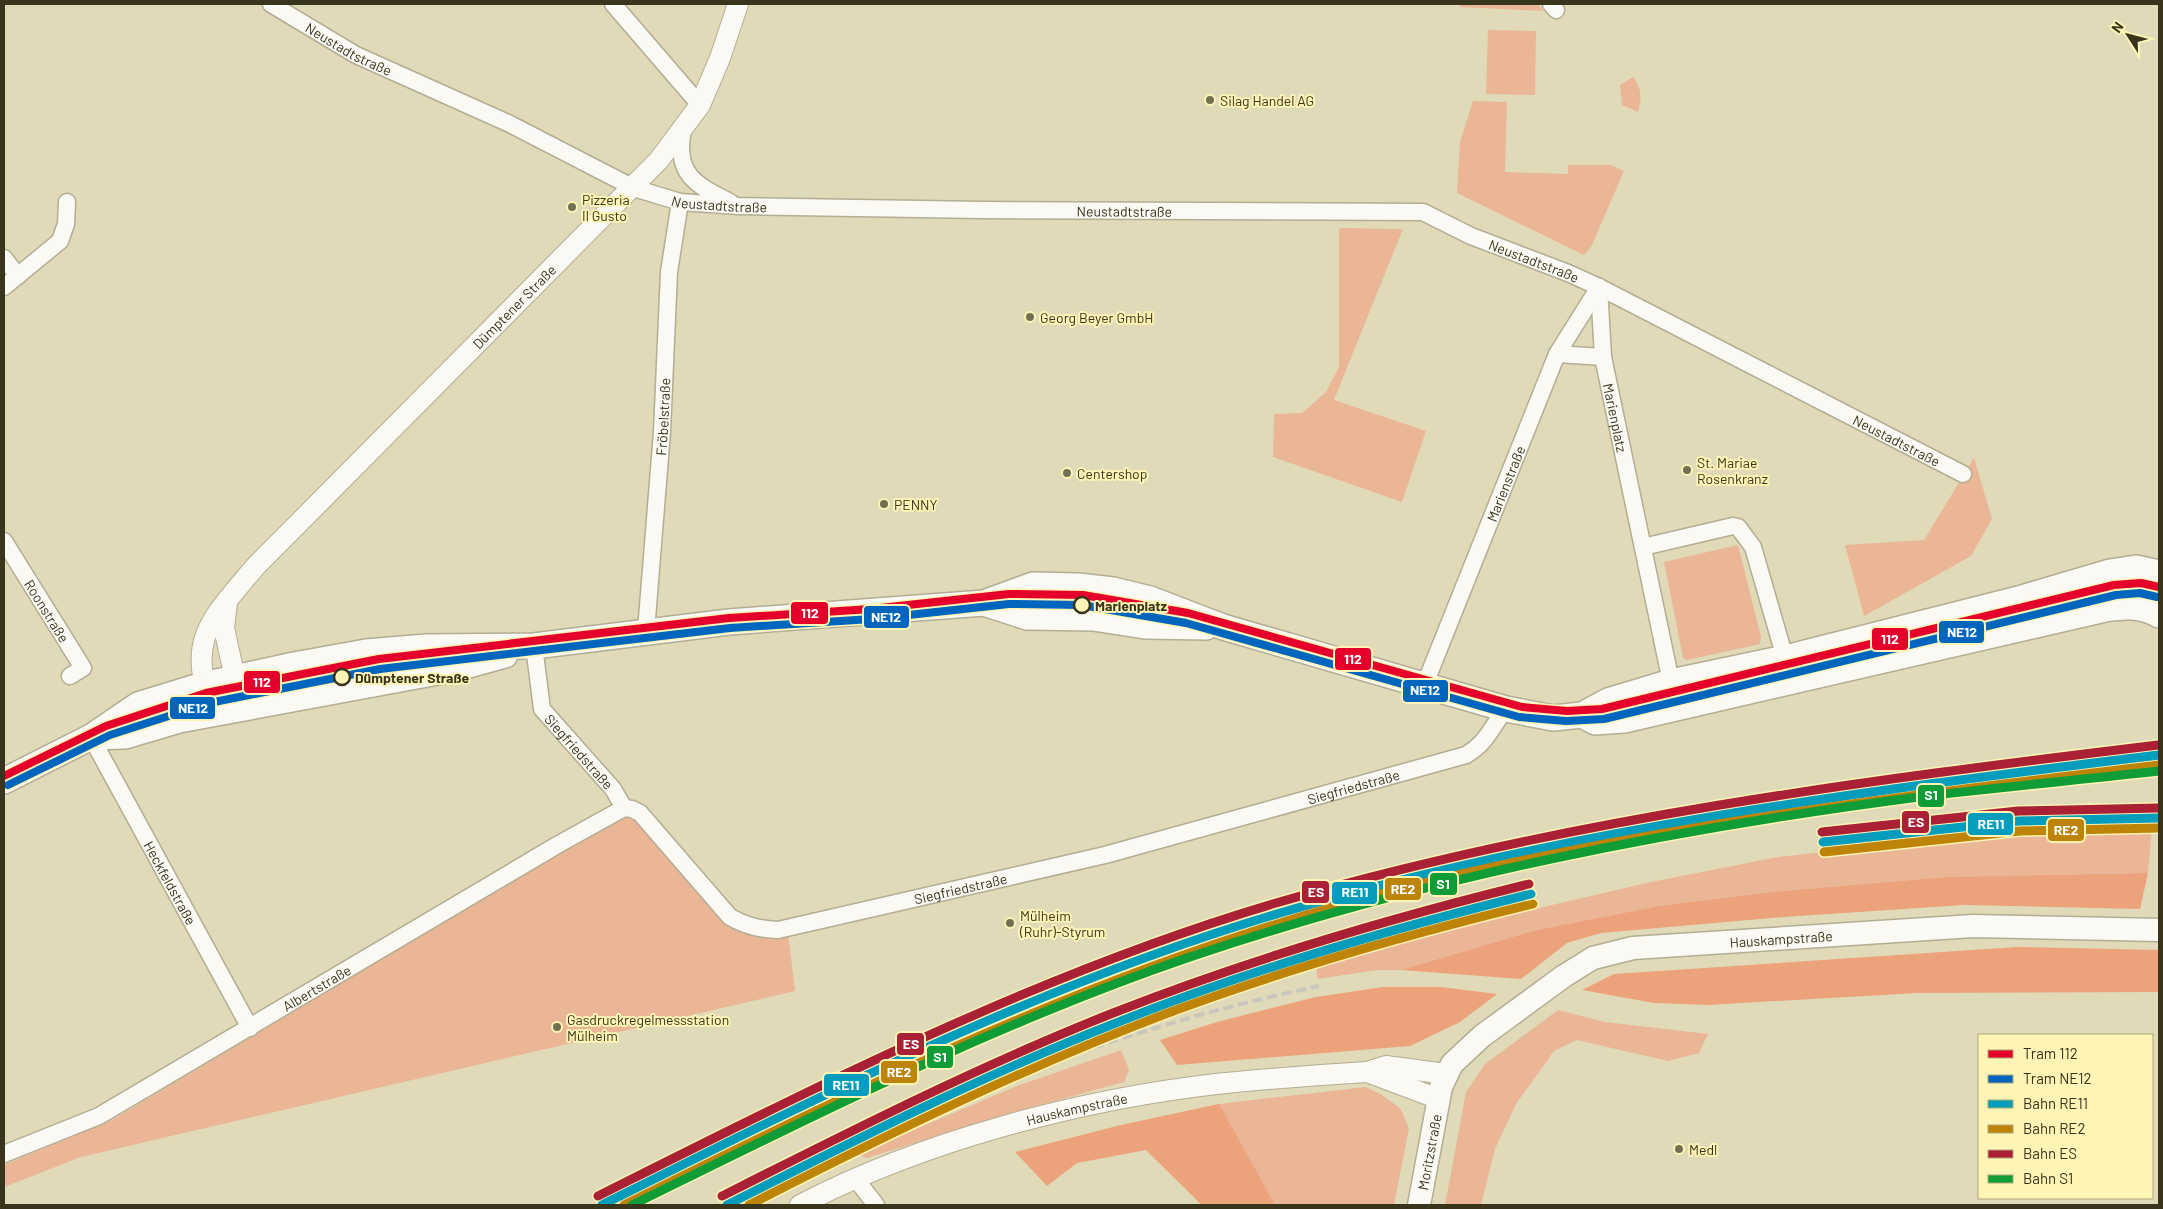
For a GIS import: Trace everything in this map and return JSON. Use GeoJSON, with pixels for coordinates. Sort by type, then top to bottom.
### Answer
{"type":"FeatureCollection","features":[{"type":"Feature","properties":{"kind":"main road"},"geometry":{"type":"LineString","coordinates":[[4,781],[91,738],[138,705],[203,685],[366,652],[426,647],[534,646],[729,622],[984,603],[1033,585],[1078,586],[1113,590],[1150,599],[1223,627],[1506,709],[1553,718],[1582,715],[1608,701],[1670,682],[1784,658],[2022,598],[2110,572],[2136,568],[2159,573]]}},
{"type":"Feature","properties":{"kind":"main road"},"geometry":{"type":"LineString","coordinates":[[984,603],[1026,617],[1094,618],[1146,626],[1223,627]]}},
{"type":"Feature","properties":{"kind":"main road"},"geometry":{"type":"LineString","coordinates":[[1582,715],[1595,722],[1624,720],[2106,609],[2128,606],[2143,608],[2159,615]]}},
{"type":"Feature","properties":{"kind":"main road"},"geometry":{"type":"LineString","coordinates":[[91,738],[126,736],[167,723],[214,712],[454,669],[534,646]]}},
{"type":"Feature","properties":{"kind":"main road","name":"Hauskampstraße"},"geometry":{"type":"LineString","coordinates":[[1439,1099],[1446,1074],[1459,1055],[1482,1036],[1564,976],[1593,958],[1633,948],[1973,926],[2159,930]]}},
{"type":"Feature","properties":{"kind":"main road","name":"Moritzstraße"},"geometry":{"type":"LineString","coordinates":[[1419,1205],[1439,1099]]}},
{"type":"Feature","properties":{"kind":"street","name":"Neustadtstraße"},"geometry":{"type":"LineString","coordinates":[[271,4],[356,55],[510,124],[634,188],[680,202],[738,206],[1423,212],[1471,236],[1568,273],[1599,287],[1963,474]]}},
{"type":"Feature","properties":{"kind":"street"},"geometry":{"type":"LineString","coordinates":[[613,4],[700,104]]}},
{"type":"Feature","properties":{"kind":"street","name":"Dümptener Straße"},"geometry":{"type":"LineString","coordinates":[[214,712],[203,685],[200,658],[201,646],[208,625],[255,567],[634,188],[683,130],[700,104],[720,58],[738,4]]}},
{"type":"Feature","properties":{"kind":"street"},"geometry":{"type":"LineString","coordinates":[[683,130],[679,146],[682,162],[687,173],[704,190],[738,206]]}},
{"type":"Feature","properties":{"kind":"street"},"geometry":{"type":"LineString","coordinates":[[4,288],[60,241],[66,224],[67,202]]}},
{"type":"Feature","properties":{"kind":"street","name":"Fröbelstraße"},"geometry":{"type":"LineString","coordinates":[[646,631],[662,432],[669,272],[680,202]]}},
{"type":"Feature","properties":{"kind":"street"},"geometry":{"type":"LineString","coordinates":[[4,258],[18,276]]}},
{"type":"Feature","properties":{"kind":"street","name":"Marienstraße"},"geometry":{"type":"LineString","coordinates":[[1425,684],[1557,354],[1599,287]]}},
{"type":"Feature","properties":{"kind":"street","name":"Marienplatz"},"geometry":{"type":"LineString","coordinates":[[1599,287],[1603,357],[1670,682]]}},
{"type":"Feature","properties":{"kind":"street"},"geometry":{"type":"LineString","coordinates":[[1557,354],[1603,357]]}},
{"type":"Feature","properties":{"kind":"street"},"geometry":{"type":"LineString","coordinates":[[1643,547],[1733,526],[1738,527],[1753,547],[1784,658]]}},
{"type":"Feature","properties":{"kind":"street","name":"Roonstraße"},"geometry":{"type":"LineString","coordinates":[[4,541],[83,668],[70,676]]}},
{"type":"Feature","properties":{"kind":"street"},"geometry":{"type":"LineString","coordinates":[[227,601],[224,628],[240,701],[239,708]]}},
{"type":"Feature","properties":{"kind":"street","name":"Siegfriedstraße"},"geometry":{"type":"LineString","coordinates":[[534,646],[542,709],[613,789],[624,808],[640,813],[730,918],[760,930],[778,930],[1105,855],[1466,755],[1479,747],[1490,735],[1506,709]]}},
{"type":"Feature","properties":{"kind":"street","name":"Heckfeldstraße"},"geometry":{"type":"LineString","coordinates":[[91,738],[250,1028]]}},
{"type":"Feature","properties":{"kind":"street","name":"Albertstraße"},"geometry":{"type":"LineString","coordinates":[[4,1154],[99,1116],[559,844],[624,808]]}},
{"type":"Feature","properties":{"kind":"street","name":"Hauskampstraße"},"geometry":{"type":"LineString","coordinates":[[800,1205],[856,1178],[938,1147],[1048,1114],[1214,1084],[1367,1072],[1386,1066],[1446,1074]]}},
{"type":"Feature","properties":{"kind":"street","name":"Hauskampstraße"},"geometry":{"type":"LineString","coordinates":[[1367,1072],[1439,1099]]}},
{"type":"Feature","properties":{"kind":"street"},"geometry":{"type":"LineString","coordinates":[[856,1178],[876,1205]]}},
{"type":"Feature","properties":{"kind":"shaded area"},"geometry":{"type":"Polygon","coordinates":[[[1460,4],[1538,4],[1543,11],[1460,7],[1460,4]]]}},
{"type":"Feature","properties":{"kind":"shaded area"},"geometry":{"type":"Polygon","coordinates":[[[1488,30],[1536,31],[1535,95],[1486,94],[1488,30]]]}},
{"type":"Feature","properties":{"kind":"shaded area"},"geometry":{"type":"Polygon","coordinates":[[[1633,77],[1638,85],[1640,94],[1638,112],[1622,105],[1620,85],[1633,77]]]}},
{"type":"Feature","properties":{"kind":"shaded area"},"geometry":{"type":"Polygon","coordinates":[[[1473,101],[1507,102],[1505,172],[1568,174],[1568,165],[1611,165],[1624,171],[1591,247],[1584,255],[1457,193],[1460,142],[1473,101]]]}},
{"type":"Feature","properties":{"kind":"shaded area"},"geometry":{"type":"Polygon","coordinates":[[[1339,228],[1403,229],[1334,400],[1426,431],[1402,502],[1273,457],[1274,414],[1302,413],[1326,392],[1339,367],[1339,228]]]}},
{"type":"Feature","properties":{"kind":"shaded area"},"geometry":{"type":"Polygon","coordinates":[[[1974,458],[1992,519],[1971,556],[1864,616],[1845,545],[1924,540],[1974,458]]]}},
{"type":"Feature","properties":{"kind":"shaded area"},"geometry":{"type":"Polygon","coordinates":[[[1738,545],[1761,637],[1760,644],[1687,660],[1683,658],[1664,562],[1738,545]]]}},
{"type":"Feature","properties":{"kind":"shaded area"},"geometry":{"type":"Polygon","coordinates":[[[624,813],[630,814],[729,919],[788,933],[795,991],[81,1157],[4,1187],[4,1165],[112,1120],[624,813]]]}},
{"type":"Feature","properties":{"kind":"shaded area"},"geometry":{"type":"Polygon","coordinates":[[[2152,829],[2148,873],[1946,877],[1782,891],[1533,931],[1401,970],[1378,970],[1317,979],[1317,964],[1474,923],[1651,882],[1778,857],[1997,833],[2152,829]]]}},
{"type":"Feature","properties":{"kind":"shaded area"},"geometry":{"type":"Polygon","coordinates":[[[2148,873],[2140,909],[1963,905],[1784,917],[1601,933],[1567,943],[1521,979],[1401,970],[1533,931],[1660,906],[1782,891],[1946,877],[2148,873]]]}},
{"type":"Feature","properties":{"kind":"shaded area"},"geometry":{"type":"Polygon","coordinates":[[[2017,947],[2159,950],[2159,992],[1917,993],[1708,1005],[1654,1003],[1582,990],[1614,974],[2017,947]]]}},
{"type":"Feature","properties":{"kind":"shaded area"},"geometry":{"type":"Polygon","coordinates":[[[1383,987],[1441,987],[1497,994],[1460,1022],[1410,1046],[1177,1065],[1160,1040],[1217,1022],[1316,997],[1383,987]]]}},
{"type":"Feature","properties":{"kind":"shaded area"},"geometry":{"type":"Polygon","coordinates":[[[1558,1010],[1605,1022],[1708,1034],[1699,1053],[1668,1061],[1577,1040],[1554,1051],[1516,1104],[1495,1149],[1481,1205],[1445,1205],[1466,1092],[1485,1064],[1558,1010]]]}},
{"type":"Feature","properties":{"kind":"shaded area"},"geometry":{"type":"Polygon","coordinates":[[[1121,1050],[1129,1070],[1124,1082],[1004,1115],[867,1158],[857,1154],[1017,1086],[1121,1050]]]}},
{"type":"Feature","properties":{"kind":"shaded area"},"geometry":{"type":"Polygon","coordinates":[[[1366,1087],[1382,1095],[1400,1108],[1409,1128],[1394,1205],[1202,1205],[1146,1150],[1117,1126],[1219,1104],[1366,1087]]]}},
{"type":"Feature","properties":{"kind":"shaded area"},"geometry":{"type":"Polygon","coordinates":[[[1219,1104],[1275,1205],[1202,1205],[1146,1150],[1077,1163],[1047,1186],[1015,1152],[1117,1126],[1219,1104]]]}},
{"type":"Feature","properties":{"kind":"railway"},"geometry":{"type":"LineString","coordinates":[[911,1114],[1013,1075],[1116,1040],[1219,1010],[1319,986]]}},
{"type":"Feature","properties":{"kind":"tram line","name":"112"},"geometry":{"type":"LineString","coordinates":[[4,776],[106,726],[206,693],[379,659],[729,618],[871,609],[1009,594],[1083,595],[1188,613],[1522,707],[1567,711],[1602,709],[2114,585],[2141,583],[2159,587]]}},
{"type":"Feature","properties":{"kind":"tram line","name":"NE12"},"geometry":{"type":"LineString","coordinates":[[8,785],[110,735],[209,703],[380,669],[730,628],[872,619],[1009,604],[1082,605],[1186,623],[1519,717],[1566,721],[1604,719],[2116,595],[2140,593],[2157,597]]}},
{"type":"Feature","properties":{"kind":"rail line","name":"ES"},"geometry":{"type":"LineString","coordinates":[[598,1196],[847,1073],[1015,997],[1188,931],[1276,903],[1384,874],[1494,848],[1714,806],[1935,773],[2158,745]]}},
{"type":"Feature","properties":{"kind":"rail line","name":"RE11"},"geometry":{"type":"LineString","coordinates":[[602,1205],[851,1083],[1019,1007],[1192,941],[1280,913],[1496,858],[1716,816],[1937,783],[2159,755]]}},
{"type":"Feature","properties":{"kind":"rail line","name":"RE2"},"geometry":{"type":"LineString","coordinates":[[624,1205],[783,1126],[945,1051],[1026,1016],[1192,952],[1277,924],[1385,893],[1493,867],[1603,844],[1714,825],[1936,793],[2159,765]]}},
{"type":"Feature","properties":{"kind":"rail line","name":"S1"},"geometry":{"type":"LineString","coordinates":[[632,1205],[838,1104],[976,1041],[1118,983],[1279,928],[1369,903],[1551,859],[1734,824],[1919,797],[2159,771]]}},
{"type":"Feature","properties":{"kind":"rail line","name":"ES"},"geometry":{"type":"LineString","coordinates":[[1822,832],[2018,811],[2159,808]]}},
{"type":"Feature","properties":{"kind":"rail line","name":"RE11"},"geometry":{"type":"LineString","coordinates":[[1823,842],[2019,821],[2159,818]]}},
{"type":"Feature","properties":{"kind":"rail line","name":"RE2"},"geometry":{"type":"LineString","coordinates":[[1824,852],[2020,831],[2159,828]]}},
{"type":"Feature","properties":{"kind":"rail line","name":"ES"},"geometry":{"type":"LineString","coordinates":[[722,1196],[964,1077],[1113,1013],[1215,975],[1318,942],[1423,911],[1529,884]]}},
{"type":"Feature","properties":{"kind":"rail line","name":"RE11"},"geometry":{"type":"LineString","coordinates":[[727,1205],[968,1086],[1066,1043],[1167,1003],[1321,951],[1531,894]]}},
{"type":"Feature","properties":{"kind":"rail line","name":"RE2"},"geometry":{"type":"LineString","coordinates":[[749,1205],[854,1152],[1013,1077],[1121,1031],[1264,979],[1353,952],[1533,904]]}},
{"type":"Feature","properties":{"kind":"place","name":"Silag Handel AG"},"geometry":{"type":"Point","coordinates":[1210,100]}},
{"type":"Feature","properties":{"kind":"place","name":"Pizzeria Il Gusto"},"geometry":{"type":"Point","coordinates":[572,207]}},
{"type":"Feature","properties":{"kind":"place","name":"Georg Beyer GmbH"},"geometry":{"type":"Point","coordinates":[1030,317]}},
{"type":"Feature","properties":{"kind":"place","name":"St. Mariae Rosenkranz"},"geometry":{"type":"Point","coordinates":[1687,470]}},
{"type":"Feature","properties":{"kind":"place","name":"Centershop"},"geometry":{"type":"Point","coordinates":[1067,473]}},
{"type":"Feature","properties":{"kind":"place","name":"PENNY"},"geometry":{"type":"Point","coordinates":[884,504]}},
{"type":"Feature","properties":{"kind":"place","name":"Marienplatz"},"geometry":{"type":"Point","coordinates":[1082,605]}},
{"type":"Feature","properties":{"kind":"place","name":"Dümptener Straße"},"geometry":{"type":"Point","coordinates":[342,677]}},
{"type":"Feature","properties":{"kind":"place","name":"Mülheim (Ruhr)-Styrum"},"geometry":{"type":"Point","coordinates":[1010,923]}},
{"type":"Feature","properties":{"kind":"place","name":"Gasdruckregelmessstation Mülheim"},"geometry":{"type":"Point","coordinates":[557,1027]}},
{"type":"Feature","properties":{"kind":"place","name":"Medl"},"geometry":{"type":"Point","coordinates":[1679,1149]}}]}
